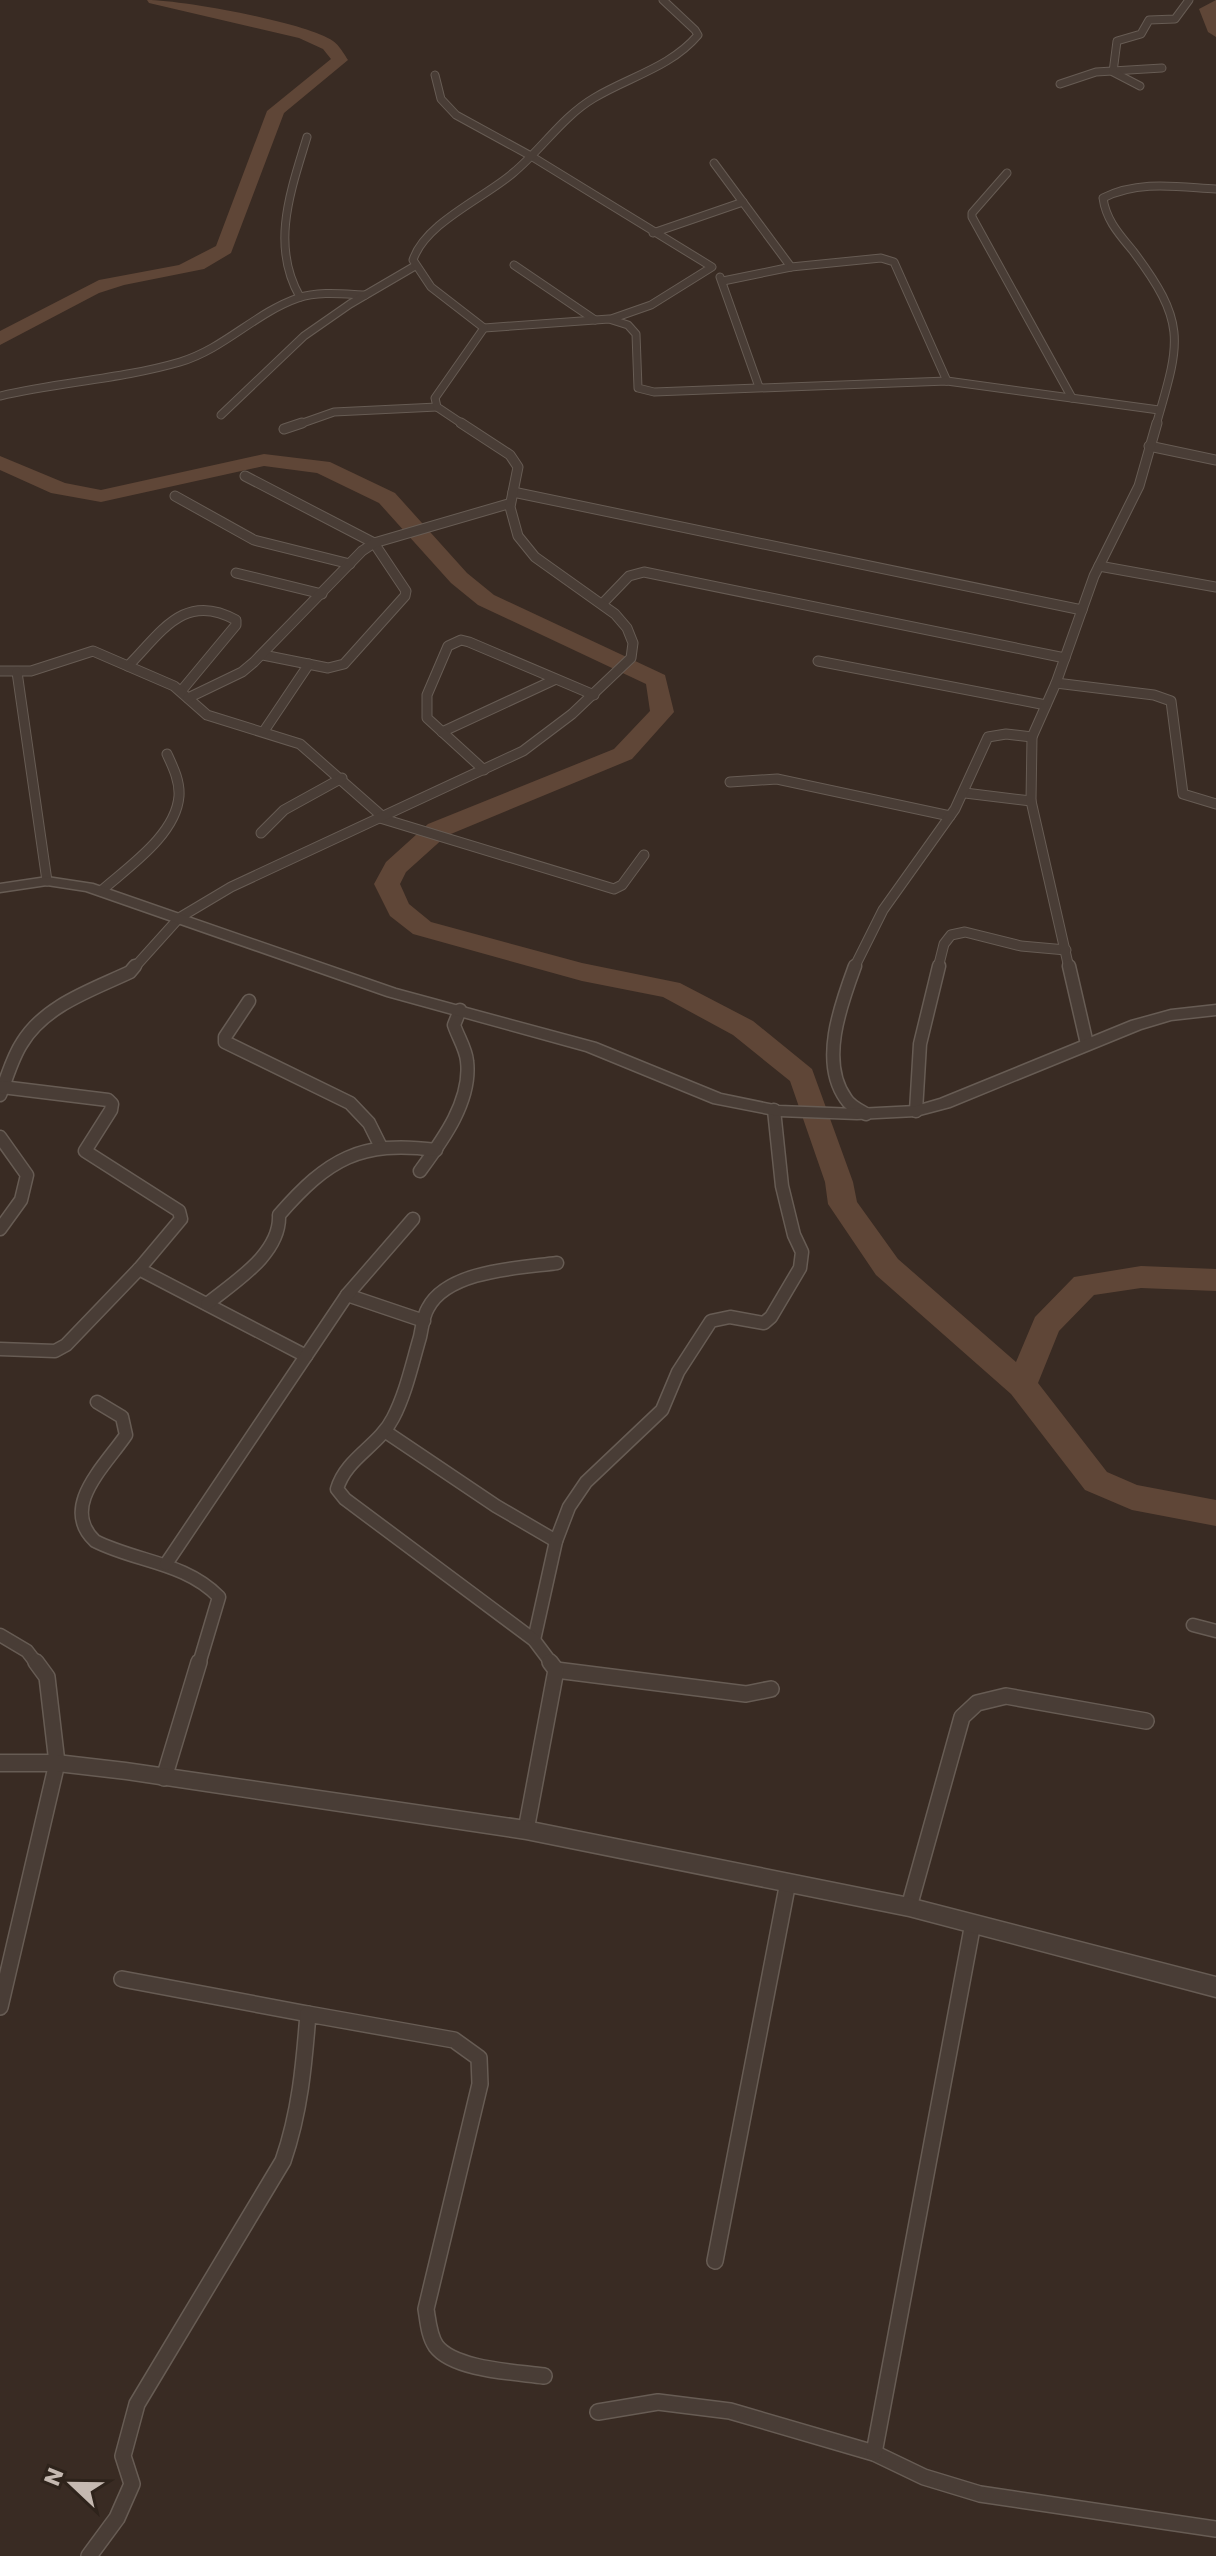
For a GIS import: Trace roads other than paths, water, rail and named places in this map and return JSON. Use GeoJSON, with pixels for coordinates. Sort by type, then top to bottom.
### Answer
{"type":"FeatureCollection","features":[{"type":"Feature","properties":{"kind":"street"},"geometry":{"type":"LineString","coordinates":[[663,0],[677,16],[695,27],[698,35],[694,41],[671,58],[562,120],[531,156],[490,193],[430,232],[416,249],[415,266],[431,287],[484,328],[609,319],[636,314],[712,267]]}},
{"type":"Feature","properties":{"kind":"street"},"geometry":{"type":"LineString","coordinates":[[1113,72],[1117,41],[1141,34],[1153,18],[1175,19],[1189,0]]}},
{"type":"Feature","properties":{"kind":"street"},"geometry":{"type":"LineString","coordinates":[[1060,84],[1081,75],[1162,68]]}},
{"type":"Feature","properties":{"kind":"street"},"geometry":{"type":"LineString","coordinates":[[1113,72],[1140,86]]}},
{"type":"Feature","properties":{"kind":"street"},"geometry":{"type":"LineString","coordinates":[[435,75],[441,99],[456,115],[531,156],[712,267],[723,281],[759,387]]}},
{"type":"Feature","properties":{"kind":"street"},"geometry":{"type":"LineString","coordinates":[[300,297],[288,282],[283,251],[293,187],[307,137]]}},
{"type":"Feature","properties":{"kind":"street"},"geometry":{"type":"LineString","coordinates":[[714,163],[791,267]]}},
{"type":"Feature","properties":{"kind":"street"},"geometry":{"type":"LineString","coordinates":[[1007,173],[972,213],[972,217],[1072,398]]}},
{"type":"Feature","properties":{"kind":"street"},"geometry":{"type":"LineString","coordinates":[[1087,1044],[1031,801],[1032,737],[1056,683],[1099,566],[1139,486],[1176,356],[1176,330],[1170,311],[1141,262],[1105,215],[1103,198],[1115,191],[1135,187],[1216,189]]}},
{"type":"Feature","properties":{"kind":"street"},"geometry":{"type":"LineString","coordinates":[[653,233],[743,202]]}},
{"type":"Feature","properties":{"kind":"street"},"geometry":{"type":"LineString","coordinates":[[723,281],[791,267],[881,258],[894,262],[947,381]]}},
{"type":"Feature","properties":{"kind":"street"},"geometry":{"type":"LineString","coordinates":[[514,265],[595,320]]}},
{"type":"Feature","properties":{"kind":"street"},"geometry":{"type":"LineString","coordinates":[[221,415],[304,336],[415,266]]}},
{"type":"Feature","properties":{"kind":"street"},"geometry":{"type":"LineString","coordinates":[[0,396],[62,381],[135,372],[207,354],[274,308],[300,297],[322,293],[365,295]]}},
{"type":"Feature","properties":{"kind":"street"},"geometry":{"type":"LineString","coordinates":[[609,319],[628,325],[636,334],[637,384],[644,391],[947,381],[1159,410]]}},
{"type":"Feature","properties":{"kind":"street"},"geometry":{"type":"LineString","coordinates":[[437,407],[435,398],[444,382],[473,349],[484,328]]}},
{"type":"Feature","properties":{"kind":"street"},"geometry":{"type":"LineString","coordinates":[[0,1349],[55,1351],[76,1336],[181,1219],[179,1211],[85,1151],[112,1104],[97,1097],[1,1091],[20,1045],[36,1023],[56,1008],[130,972],[179,918],[231,887],[523,751],[594,695],[631,658],[635,649],[633,636],[617,615],[536,558],[518,537],[508,504],[518,467],[510,455],[437,407],[334,412],[284,429]]}},
{"type":"Feature","properties":{"kind":"street"},"geometry":{"type":"LineString","coordinates":[[1149,446],[1216,460]]}},
{"type":"Feature","properties":{"kind":"street"},"geometry":{"type":"LineString","coordinates":[[245,476],[374,543],[402,583],[405,596],[344,664],[328,668],[263,655]]}},
{"type":"Feature","properties":{"kind":"street"},"geometry":{"type":"LineString","coordinates":[[513,492],[1082,610]]}},
{"type":"Feature","properties":{"kind":"street"},"geometry":{"type":"LineString","coordinates":[[175,496],[254,540],[350,564]]}},
{"type":"Feature","properties":{"kind":"street"},"geometry":{"type":"LineString","coordinates":[[185,694],[242,672],[263,655],[374,543],[508,504]]}},
{"type":"Feature","properties":{"kind":"street"},"geometry":{"type":"LineString","coordinates":[[1099,566],[1216,587]]}},
{"type":"Feature","properties":{"kind":"street"},"geometry":{"type":"LineString","coordinates":[[602,604],[629,576],[644,572],[1065,658]]}},
{"type":"Feature","properties":{"kind":"street"},"geometry":{"type":"LineString","coordinates":[[236,573],[322,594]]}},
{"type":"Feature","properties":{"kind":"street"},"geometry":{"type":"LineString","coordinates":[[128,666],[179,614],[189,610],[230,616],[236,620],[236,625],[185,694]]}},
{"type":"Feature","properties":{"kind":"street"},"geometry":{"type":"LineString","coordinates":[[484,770],[427,718],[425,707],[448,646],[454,642],[469,642],[594,695]]}},
{"type":"Feature","properties":{"kind":"street"},"geometry":{"type":"LineString","coordinates":[[0,671],[17,672],[93,651],[185,694],[207,715],[300,744],[342,778],[382,818],[614,889],[622,885],[644,855]]}},
{"type":"Feature","properties":{"kind":"street"},"geometry":{"type":"LineString","coordinates":[[818,661],[1046,705]]}},
{"type":"Feature","properties":{"kind":"street"},"geometry":{"type":"LineString","coordinates":[[264,731],[309,664]]}},
{"type":"Feature","properties":{"kind":"street"},"geometry":{"type":"LineString","coordinates":[[17,672],[47,881]]}},
{"type":"Feature","properties":{"kind":"street"},"geometry":{"type":"LineString","coordinates":[[442,732],[554,680]]}},
{"type":"Feature","properties":{"kind":"street"},"geometry":{"type":"LineString","coordinates":[[1056,683],[1154,695],[1171,701],[1183,794],[1216,804]]}},
{"type":"Feature","properties":{"kind":"street"},"geometry":{"type":"LineString","coordinates":[[861,1114],[846,1101],[836,1077],[834,1033],[873,925],[965,793],[976,754],[988,737],[1006,734],[1032,737]]}},
{"type":"Feature","properties":{"kind":"street"},"geometry":{"type":"LineString","coordinates":[[101,891],[147,848],[178,802],[178,781],[167,754]]}},
{"type":"Feature","properties":{"kind":"street"},"geometry":{"type":"LineString","coordinates":[[261,833],[284,810],[342,778]]}},
{"type":"Feature","properties":{"kind":"street"},"geometry":{"type":"LineString","coordinates":[[730,782],[777,779],[950,816]]}},
{"type":"Feature","properties":{"kind":"street"},"geometry":{"type":"LineString","coordinates":[[965,793],[1031,801]]}},
{"type":"Feature","properties":{"kind":"street"},"geometry":{"type":"LineString","coordinates":[[0,888],[47,881],[72,883],[101,891],[392,993],[591,1047],[718,1099],[776,1111],[861,1114],[916,1111],[958,1098],[1148,1022],[1216,1010]]}},
{"type":"Feature","properties":{"kind":"street"},"geometry":{"type":"LineString","coordinates":[[916,1111],[920,1044],[944,944],[951,935],[965,932],[1021,946],[1066,950]]}},
{"type":"Feature","properties":{"kind":"street"},"geometry":{"type":"LineString","coordinates":[[249,1001],[225,1037],[225,1042],[350,1103],[369,1123],[380,1145]]}},
{"type":"Feature","properties":{"kind":"street"},"geometry":{"type":"LineString","coordinates":[[420,1171],[436,1150],[455,1113],[465,1083],[467,1060],[454,1025],[460,1010]]}},
{"type":"Feature","properties":{"kind":"street"},"geometry":{"type":"LineString","coordinates":[[534,1640],[556,1541],[569,1507],[586,1482],[662,1410],[678,1372],[711,1321],[730,1317],[764,1323],[771,1317],[800,1268],[802,1252],[794,1235],[779,1170],[776,1111]]}},
{"type":"Feature","properties":{"kind":"street"},"geometry":{"type":"LineString","coordinates":[[0,1137],[26,1170],[27,1179],[25,1191],[0,1229]]}},
{"type":"Feature","properties":{"kind":"street"},"geometry":{"type":"LineString","coordinates":[[207,1304],[258,1260],[277,1239],[282,1222],[279,1215],[299,1191],[356,1150],[402,1144],[436,1150]]}},
{"type":"Feature","properties":{"kind":"street"},"geometry":{"type":"LineString","coordinates":[[166,1564],[347,1295],[413,1219]]}},
{"type":"Feature","properties":{"kind":"street"},"geometry":{"type":"LineString","coordinates":[[557,1263],[464,1279],[436,1297],[424,1321],[395,1415],[386,1432],[343,1470],[337,1489],[345,1499],[534,1640],[556,1670],[746,1694],[771,1689]]}},
{"type":"Feature","properties":{"kind":"street"},"geometry":{"type":"LineString","coordinates":[[139,1269],[306,1356]]}},
{"type":"Feature","properties":{"kind":"street"},"geometry":{"type":"LineString","coordinates":[[347,1295],[424,1321]]}},
{"type":"Feature","properties":{"kind":"street"},"geometry":{"type":"LineString","coordinates":[[97,1402],[122,1417],[126,1435],[80,1503],[77,1515],[83,1530],[96,1544],[166,1564],[211,1588],[219,1597],[164,1778]]}},
{"type":"Feature","properties":{"kind":"street"},"geometry":{"type":"LineString","coordinates":[[386,1432],[496,1506],[556,1541]]}},
{"type":"Feature","properties":{"kind":"street"},"geometry":{"type":"LineString","coordinates":[[1193,1625],[1216,1631]]}},
{"type":"Feature","properties":{"kind":"street"},"geometry":{"type":"LineString","coordinates":[[0,1635],[27,1651],[47,1677],[57,1763],[0,2007]]}},
{"type":"Feature","properties":{"kind":"street"},"geometry":{"type":"LineString","coordinates":[[526,1830],[556,1670]]}},
{"type":"Feature","properties":{"kind":"street"},"geometry":{"type":"LineString","coordinates":[[909,1907],[962,1717],[977,1703],[1006,1696],[1146,1721]]}},
{"type":"Feature","properties":{"kind":"street"},"geometry":{"type":"LineString","coordinates":[[0,1763],[57,1763],[526,1830],[909,1907],[1216,1987]]}},
{"type":"Feature","properties":{"kind":"street"},"geometry":{"type":"LineString","coordinates":[[715,2261],[788,1882]]}},
{"type":"Feature","properties":{"kind":"street"},"geometry":{"type":"LineString","coordinates":[[874,2453],[973,1923]]}},
{"type":"Feature","properties":{"kind":"street"},"geometry":{"type":"LineString","coordinates":[[122,1979],[454,2040],[469,2048],[479,2058],[480,2084],[426,2309],[431,2335],[437,2349],[453,2360],[544,2376]]}},
{"type":"Feature","properties":{"kind":"street"},"geometry":{"type":"LineString","coordinates":[[89,2556],[117,2518],[132,2484],[123,2456],[137,2404],[283,2161],[296,2123],[302,2092],[308,2014]]}},
{"type":"Feature","properties":{"kind":"street"},"geometry":{"type":"LineString","coordinates":[[598,2412],[658,2402],[730,2411],[874,2453],[924,2477],[980,2494],[1216,2529]]}},
{"type":"Feature","properties":{"kind":"waterway"},"geometry":{"type":"LineString","coordinates":[[0,339],[93,289],[121,279],[182,270],[211,259],[224,249],[276,111],[340,60],[329,45],[304,34],[155,0]]}},
{"type":"Feature","properties":{"kind":"waterway"},"geometry":{"type":"LineString","coordinates":[[1216,4],[1207,9],[1216,32]]}},
{"type":"Feature","properties":{"kind":"waterway"},"geometry":{"type":"LineString","coordinates":[[0,462],[59,488],[101,496],[264,460],[322,467],[387,498],[459,578],[486,600],[657,680],[662,712],[623,754],[437,830],[395,868],[387,884],[396,904],[404,915],[422,928],[582,972],[670,989],[743,1028],[802,1076],[839,1182],[843,1204],[887,1267],[1022,1385]]}},
{"type":"Feature","properties":{"kind":"waterway"},"geometry":{"type":"LineString","coordinates":[[1022,1385],[1046,1325],[1085,1285],[1141,1277],[1216,1280]]}},
{"type":"Feature","properties":{"kind":"waterway"},"geometry":{"type":"LineString","coordinates":[[1022,1385],[1096,1481],[1132,1497],[1216,1513]]}}]}
